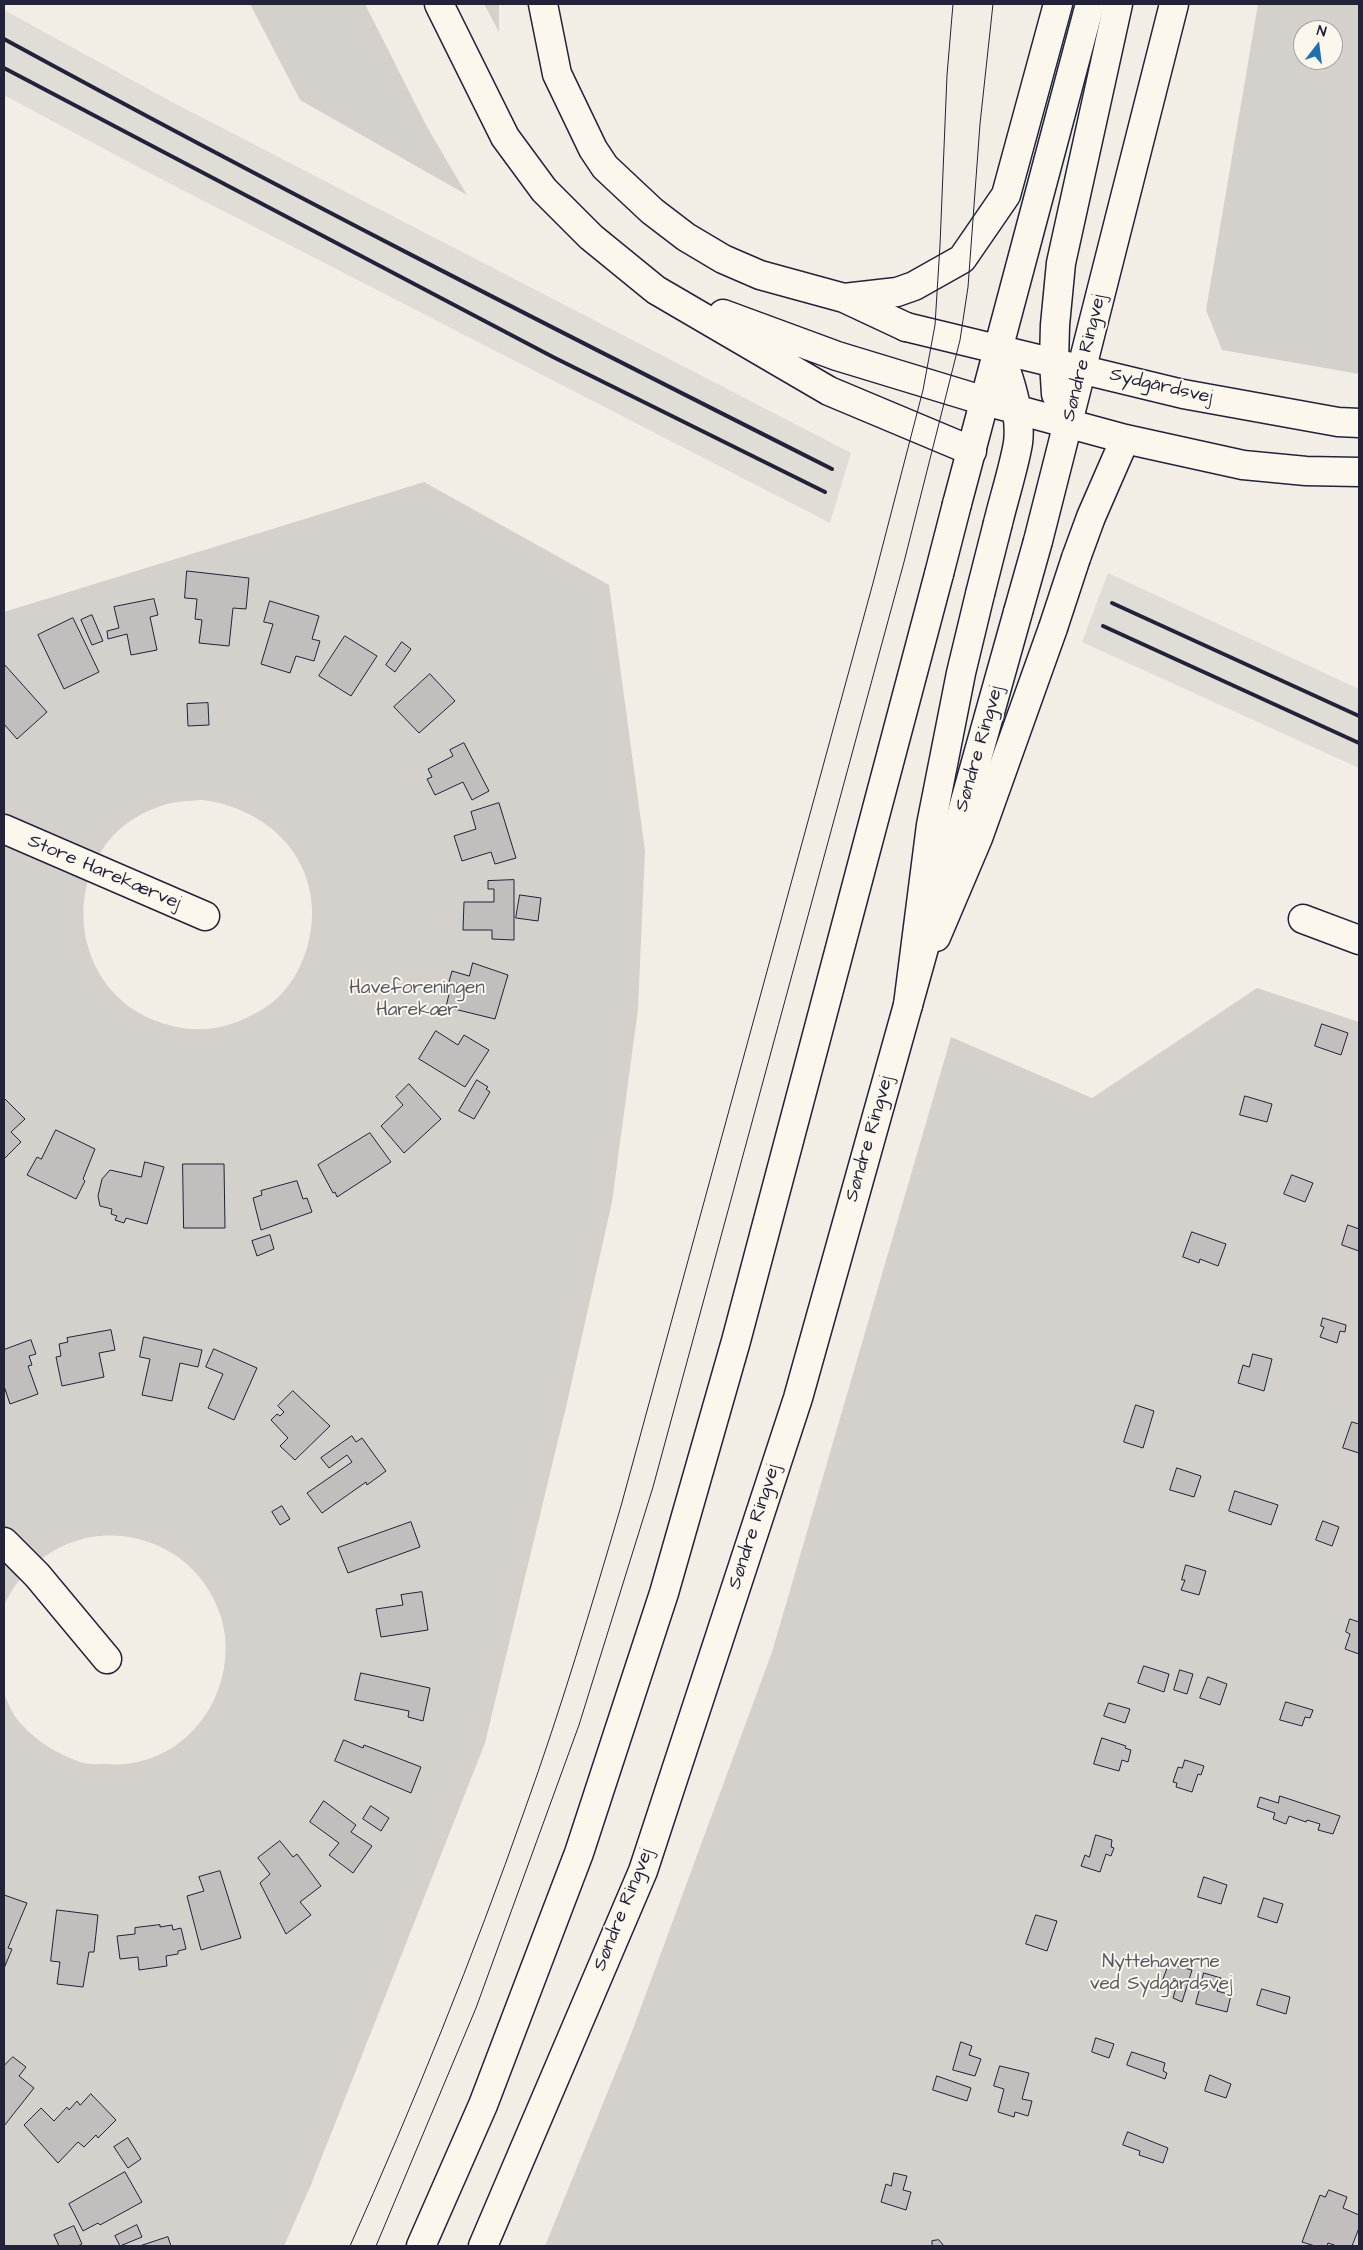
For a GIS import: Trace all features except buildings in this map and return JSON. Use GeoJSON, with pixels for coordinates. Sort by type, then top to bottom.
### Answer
{"type":"FeatureCollection","features":[{"type":"Feature","properties":{"kind":"main road"},"geometry":{"type":"LineString","coordinates":[[438,4],[505,138],[544,190],[591,237],[656,290],[829,391],[972,451]]}},
{"type":"Feature","properties":{"kind":"main road"},"geometry":{"type":"LineString","coordinates":[[543,4],[557,74],[593,149],[605,167],[620,182],[652,211],[686,237],[723,259],[760,275],[844,298],[897,292],[914,286],[962,259],[1006,195],[1058,4]]}},
{"type":"Feature","properties":{"kind":"main road"},"geometry":{"type":"LineString","coordinates":[[421,2246],[483,2104],[579,1853],[664,1593],[736,1341],[1090,4]]}},
{"type":"Feature","properties":{"kind":"main road"},"geometry":{"type":"LineString","coordinates":[[1069,424],[1056,394],[1054,362],[1055,325],[1061,263],[1118,4]]}},
{"type":"Feature","properties":{"kind":"main road","name":"Søndre Ringvej"},"geometry":{"type":"LineString","coordinates":[[483,2246],[642,1870],[798,1398],[1038,541],[1174,4]]}},
{"type":"Feature","properties":{"kind":"main road"},"geometry":{"type":"LineString","coordinates":[[656,290],[837,356],[1016,411],[1125,439],[1243,465],[1306,472],[1359,472]]}},
{"type":"Feature","properties":{"kind":"main road","name":"Sydgårdsvej"},"geometry":{"type":"LineString","coordinates":[[844,298],[906,326],[1183,394],[1338,422],[1359,423]]}},
{"type":"Feature","properties":{"kind":"main road"},"geometry":{"type":"LineString","coordinates":[[908,1005],[931,825],[961,674],[1018,442],[1016,411],[1010,378],[998,348]]}},
{"type":"Feature","properties":{"kind":"main road"},"geometry":{"type":"LineString","coordinates":[[908,1005],[978,838],[1091,517],[1125,439]]}},
{"type":"Feature","properties":{"kind":"main road","name":"Store Harekærvej"},"geometry":{"type":"LineString","coordinates":[[4,829],[205,916]]}},
{"type":"Feature","properties":{"kind":"main road"},"geometry":{"type":"LineString","coordinates":[[1303,919],[1359,940]]}},
{"type":"Feature","properties":{"kind":"main road"},"geometry":{"type":"LineString","coordinates":[[4,1542],[36,1574],[107,1659]]}},
{"type":"Feature","properties":{"kind":"shaded area"},"geometry":{"type":"Polygon","coordinates":[[[4,10],[172,102],[851,453],[830,523],[138,167],[4,95],[4,10]]]}},
{"type":"Feature","properties":{"kind":"shaded area"},"geometry":{"type":"Polygon","coordinates":[[[1108,573],[1359,689],[1359,768],[1082,642],[1108,573]]]}},
{"type":"Feature","properties":{"kind":"green space"},"geometry":{"type":"Polygon","coordinates":[[[250,4],[365,4],[427,127],[467,195],[300,100],[250,4]]]}},
{"type":"Feature","properties":{"kind":"green space"},"geometry":{"type":"Polygon","coordinates":[[[484,4],[499,4],[499,32],[484,4]]]}},
{"type":"Feature","properties":{"kind":"green space"},"geometry":{"type":"Polygon","coordinates":[[[1258,4],[1359,4],[1359,374],[1222,350],[1206,310],[1258,4]]]}},
{"type":"Feature","properties":{"kind":"green space","name":"Haveforeningen Harekær"},"geometry":{"type":"Polygon","coordinates":[[[424,482],[609,585],[645,851],[638,1009],[612,1202],[567,1403],[485,1743],[310,2187],[284,2246],[4,2246],[4,1694],[18,1721],[34,1736],[55,1751],[86,1764],[132,1763],[156,1756],[177,1744],[195,1728],[209,1708],[219,1686],[225,1662],[225,1636],[214,1600],[192,1569],[161,1547],[150,1542],[125,1537],[100,1536],[85,1538],[56,1550],[30,1568],[11,1592],[4,1606],[4,612],[424,482]],[[202,800],[171,803],[161,806],[126,824],[102,850],[88,882],[84,916],[89,950],[105,982],[130,1007],[165,1024],[191,1029],[215,1028],[251,1016],[275,1001],[285,990],[293,979],[306,952],[312,923],[312,909],[309,887],[302,867],[292,850],[278,834],[262,821],[243,811],[223,804],[202,800]]]}},
{"type":"Feature","properties":{"kind":"green space","name":"Nyttehaverne ved Sydgårdsvej"},"geometry":{"type":"Polygon","coordinates":[[[1257,988],[1359,1022],[1359,2246],[545,2246],[630,2037],[772,1652],[951,1037],[1092,1098],[1257,988]]]}},
{"type":"Feature","properties":{"kind":"tram line"},"geometry":{"type":"LineString","coordinates":[[350,2246],[420,2084],[464,1975],[525,1809],[575,1658],[621,1506],[873,583],[923,390],[935,325],[947,75],[953,4]]}},
{"type":"Feature","properties":{"kind":"tram line"},"geometry":{"type":"LineString","coordinates":[[376,2246],[476,2008],[579,1725],[653,1487],[904,562],[960,340],[968,287],[980,124],[993,4]]}},
{"type":"Feature","properties":{"kind":"railway"},"geometry":{"type":"LineString","coordinates":[[4,39],[416,257],[832,469]]}},
{"type":"Feature","properties":{"kind":"railway"},"geometry":{"type":"LineString","coordinates":[[4,68],[553,357],[825,492]]}},
{"type":"Feature","properties":{"kind":"railway"},"geometry":{"type":"LineString","coordinates":[[1112,603],[1359,716]]}},
{"type":"Feature","properties":{"kind":"railway"},"geometry":{"type":"LineString","coordinates":[[1103,626],[1359,743]]}}]}
